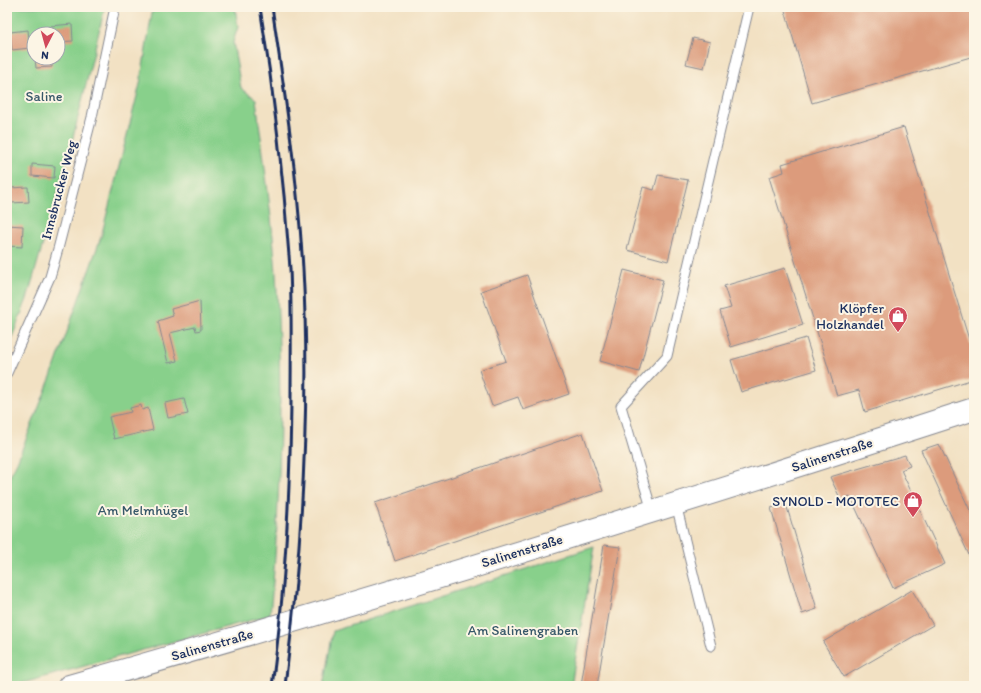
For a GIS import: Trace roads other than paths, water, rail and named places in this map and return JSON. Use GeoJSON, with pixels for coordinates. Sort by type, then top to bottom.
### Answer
{"type":"FeatureCollection","features":[{"type":"Feature","properties":{"kind":"street","name":"Salinenstraße"},"geometry":{"type":"LineString","coordinates":[[69,686],[268,629],[676,504],[974,409]]}},
{"type":"Feature","properties":{"kind":"lane","name":"Innsbrucker Weg"},"geometry":{"type":"LineString","coordinates":[[7,373],[50,276],[58,249],[92,117],[115,7]]}},
{"type":"Feature","properties":{"kind":"lane"},"geometry":{"type":"LineString","coordinates":[[652,511],[621,406],[667,356],[749,7]]}},
{"type":"Feature","properties":{"kind":"lane"},"geometry":{"type":"LineString","coordinates":[[676,504],[711,646]]}},
{"type":"Feature","properties":{"kind":"railway"},"geometry":{"type":"LineString","coordinates":[[260,7],[270,72],[282,170],[288,236],[291,303],[291,403],[288,510],[277,651],[272,686]]}},
{"type":"Feature","properties":{"kind":"railway"},"geometry":{"type":"LineString","coordinates":[[272,7],[286,105],[301,236],[306,373],[300,530],[285,686]]}},
{"type":"Feature","properties":{"kind":"place","name":"Klöpfer Holzhandel"},"geometry":{"type":"Point","coordinates":[898,333]}},
{"type":"Feature","properties":{"kind":"place","name":"SYNOLD - MOTOTEC"},"geometry":{"type":"Point","coordinates":[913,518]}},
{"type":"Feature","properties":{"kind":"park label","name":"Saline"},"geometry":{"type":"Point","coordinates":[44,96]}},
{"type":"Feature","properties":{"kind":"park label","name":"Am Melmhügel"},"geometry":{"type":"Point","coordinates":[143,510]}},
{"type":"Feature","properties":{"kind":"park label","name":"Am Salinengraben"},"geometry":{"type":"Point","coordinates":[523,630]}}]}
